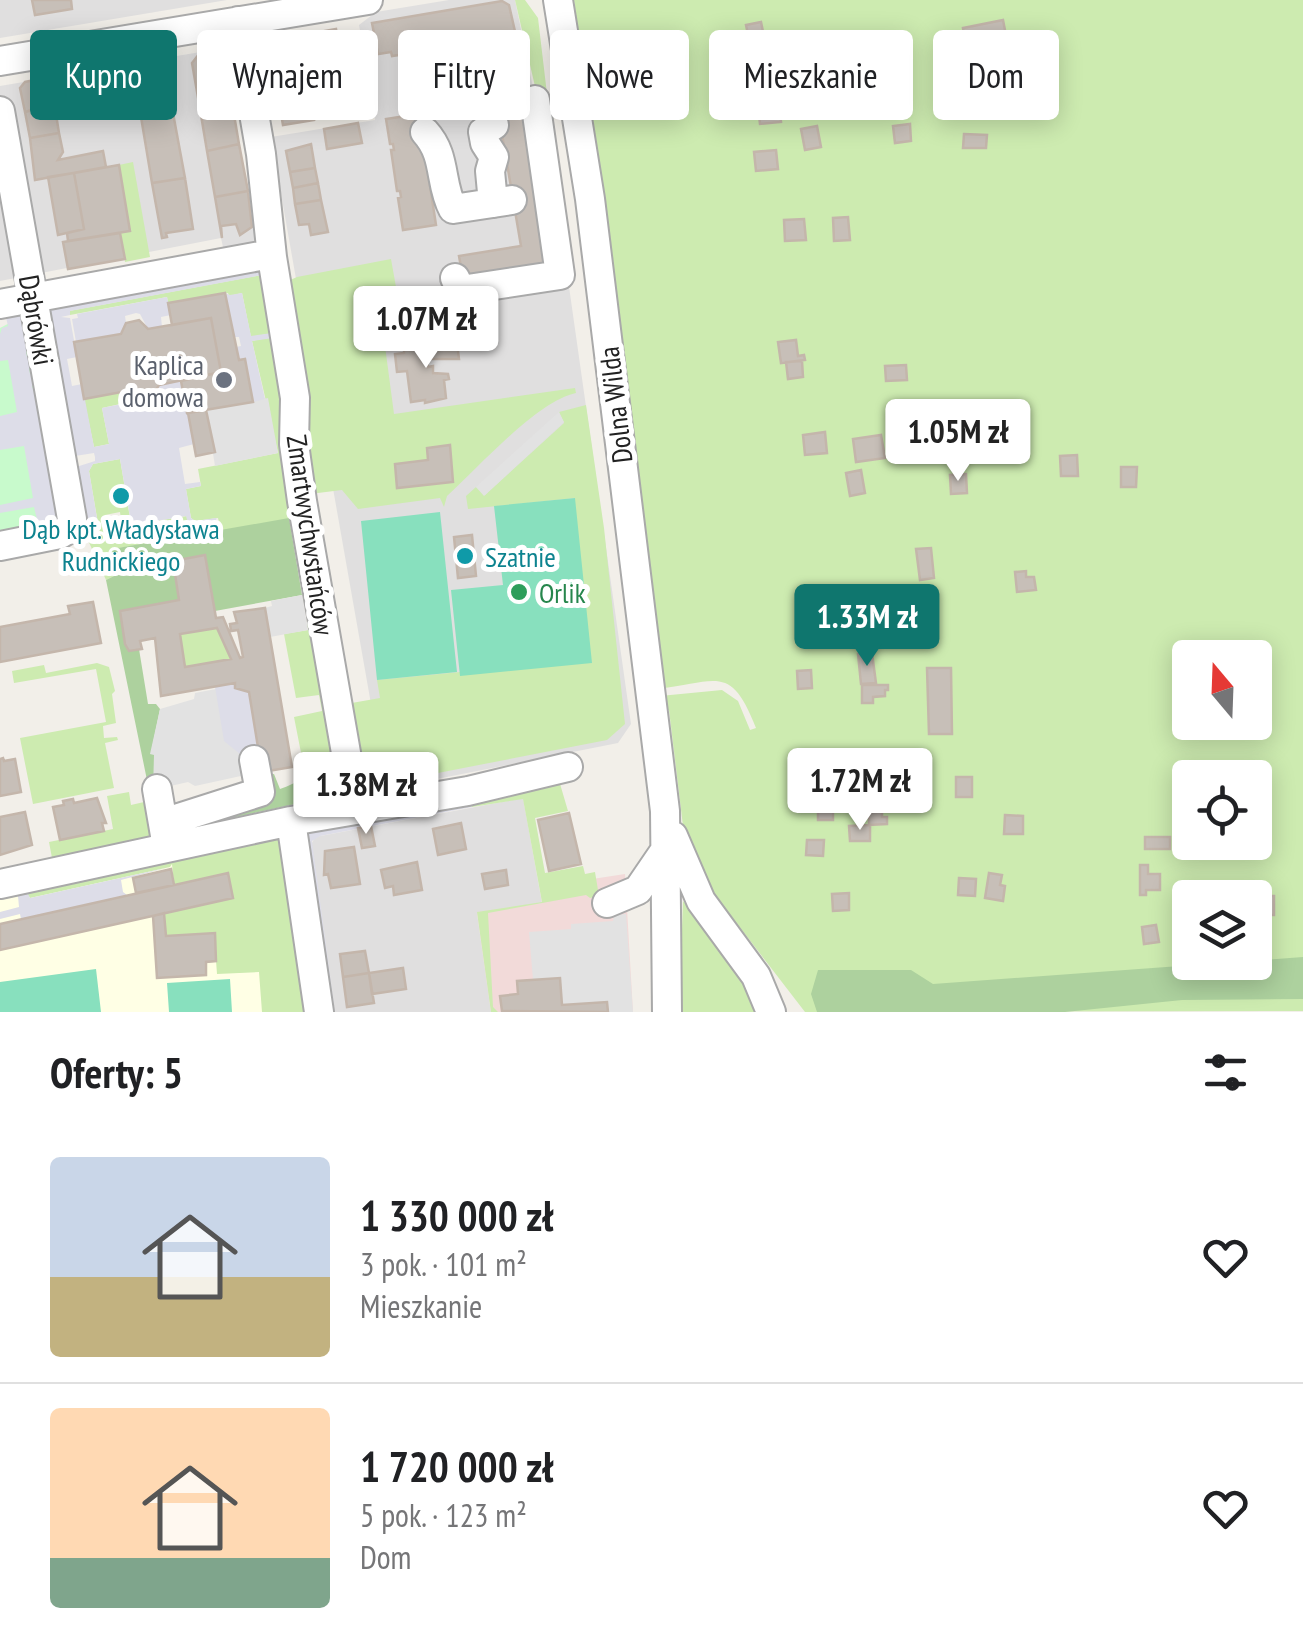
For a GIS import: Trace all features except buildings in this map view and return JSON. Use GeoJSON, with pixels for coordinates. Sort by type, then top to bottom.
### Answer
{"type":"FeatureCollection","features":[{"type":"Feature","properties":{"kind":"street"},"geometry":{"type":"LineString","coordinates":[[0,61],[368,0]]}},
{"type":"Feature","properties":{"kind":"street","name":"Dolna Wilda"},"geometry":{"type":"LineString","coordinates":[[558,0],[566,200],[665,810],[665,1008]]}},
{"type":"Feature","properties":{"kind":"street","name":"Zmartwychwstańców"},"geometry":{"type":"LineString","coordinates":[[238,22],[295,398],[282,413],[294,444],[356,810]]}},
{"type":"Feature","properties":{"kind":"street"},"geometry":{"type":"LineString","coordinates":[[455,278],[461,290],[560,276],[544,98]]}},
{"type":"Feature","properties":{"kind":"street","name":"Dąbrówki"},"geometry":{"type":"LineString","coordinates":[[0,111],[72,506],[70,528],[60,534],[0,546]]}},
{"type":"Feature","properties":{"kind":"street"},"geometry":{"type":"LineString","coordinates":[[426,132],[441,155],[446,196],[453,209],[502,201],[490,172],[494,156],[483,137],[494,125]]}},
{"type":"Feature","properties":{"kind":"street"},"geometry":{"type":"LineString","coordinates":[[0,304],[271,254]]}},
{"type":"Feature","properties":{"kind":"street"},"geometry":{"type":"LineString","coordinates":[[0,884],[165,835],[260,792],[254,760]]}},
{"type":"Feature","properties":{"kind":"street"},"geometry":{"type":"LineString","coordinates":[[165,835],[291,821],[468,790],[568,767]]}},
{"type":"Feature","properties":{"kind":"street"},"geometry":{"type":"LineString","coordinates":[[158,789],[165,835]]}},
{"type":"Feature","properties":{"kind":"street","name":"Dolna Wilda"},"geometry":{"type":"LineString","coordinates":[[665,810],[700,902],[756,976],[770,1012]]}},
{"type":"Feature","properties":{"kind":"street"},"geometry":{"type":"LineString","coordinates":[[291,821],[319,1012]]}},
{"type":"Feature","properties":{"kind":"street"},"geometry":{"type":"LineString","coordinates":[[607,903],[638,890],[666,850]]}},
{"type":"Feature","properties":{"kind":"street"},"geometry":{"type":"LineString","coordinates":[[638,890],[666,913]]}},
{"type":"Feature","properties":{"kind":"street"},"geometry":{"type":"LineString","coordinates":[[756,976],[787,1012]]}},
{"type":"Feature","properties":{"kind":"shaded area"},"geometry":{"type":"Polygon","coordinates":[[[0,0],[227,0],[30,30],[0,38],[0,0]]]}},
{"type":"Feature","properties":{"kind":"shaded area"},"geometry":{"type":"Polygon","coordinates":[[[449,0],[515,0],[521,30],[398,30],[398,120],[530,120],[530,73],[558,209],[631,724],[618,743],[386,789],[271,137],[378,120],[378,30],[360,30],[359,25],[376,12],[449,0]]]}},
{"type":"Feature","properties":{"kind":"shaded area"},"geometry":{"type":"Polygon","coordinates":[[[197,53],[197,120],[235,120],[258,256],[226,261],[221,238],[0,281],[0,86],[30,81],[30,120],[177,120],[177,56],[197,53]]]}},
{"type":"Feature","properties":{"kind":"shaded area"},"geometry":{"type":"Polygon","coordinates":[[[261,268],[269,277],[290,399],[285,408],[273,338],[252,341],[265,399],[253,402],[245,360],[239,360],[236,347],[241,346],[239,337],[234,337],[225,293],[242,293],[251,336],[272,333],[262,275],[70,311],[70,315],[61,317],[70,318],[77,357],[67,359],[72,386],[82,384],[94,447],[109,444],[102,408],[151,398],[150,402],[139,404],[149,408],[157,404],[159,385],[181,381],[194,444],[179,448],[185,484],[200,482],[201,486],[186,489],[191,518],[216,518],[217,524],[189,527],[186,516],[132,525],[130,520],[121,522],[130,517],[120,459],[93,464],[89,471],[100,536],[87,538],[73,468],[95,461],[95,457],[94,453],[71,453],[46,320],[48,310],[57,304],[59,308],[261,268]]]}},
{"type":"Feature","properties":{"kind":"shaded area"},"geometry":{"type":"Polygon","coordinates":[[[167,297],[171,315],[161,317],[162,327],[148,329],[136,313],[125,316],[121,334],[76,342],[72,319],[78,318],[77,314],[167,297]]]}},
{"type":"Feature","properties":{"kind":"shaded area"},"geometry":{"type":"Polygon","coordinates":[[[5,313],[23,316],[28,326],[24,331],[33,350],[26,351],[27,357],[34,357],[36,367],[29,368],[30,374],[37,374],[39,384],[32,386],[34,392],[41,391],[43,401],[36,403],[37,409],[44,408],[46,422],[40,423],[40,429],[48,429],[50,440],[43,442],[44,448],[51,447],[54,461],[47,463],[48,469],[55,468],[57,481],[51,483],[52,489],[59,488],[60,517],[38,524],[34,507],[0,513],[0,505],[33,498],[24,446],[0,450],[0,416],[17,412],[8,360],[0,361],[0,334],[8,326],[5,313]]]}},
{"type":"Feature","properties":{"kind":"shaded area"},"geometry":{"type":"Polygon","coordinates":[[[268,398],[278,453],[215,466],[206,410],[268,398]]]}},
{"type":"Feature","properties":{"kind":"shaded area"},"geometry":{"type":"Polygon","coordinates":[[[559,412],[564,422],[484,496],[476,487],[559,412]]]}},
{"type":"Feature","properties":{"kind":"shaded area"},"geometry":{"type":"Polygon","coordinates":[[[302,595],[308,630],[270,637],[265,608],[272,606],[271,601],[302,595]]]}},
{"type":"Feature","properties":{"kind":"shaded area"},"geometry":{"type":"Polygon","coordinates":[[[235,683],[236,688],[249,692],[262,772],[224,741],[215,687],[235,683]]]}},
{"type":"Feature","properties":{"kind":"shaded area"},"geometry":{"type":"Polygon","coordinates":[[[216,689],[225,740],[247,759],[250,774],[153,790],[154,755],[150,754],[160,709],[194,699],[195,693],[216,689]]]}},
{"type":"Feature","properties":{"kind":"shaded area"},"geometry":{"type":"Polygon","coordinates":[[[470,797],[472,807],[320,836],[312,841],[335,1012],[330,1012],[303,831],[470,797]]]}},
{"type":"Feature","properties":{"kind":"shaded area"},"geometry":{"type":"Polygon","coordinates":[[[523,798],[542,903],[477,913],[491,1012],[335,1012],[311,845],[315,837],[523,798]]]}},
{"type":"Feature","properties":{"kind":"shaded area"},"geometry":{"type":"Polygon","coordinates":[[[274,831],[280,838],[28,894],[30,898],[170,867],[121,880],[127,895],[21,919],[20,914],[0,919],[0,912],[19,907],[18,896],[0,900],[0,892],[274,831]]]}},
{"type":"Feature","properties":{"kind":"shaded area"},"geometry":{"type":"Polygon","coordinates":[[[275,849],[297,1012],[0,1012],[0,900],[150,866],[275,849]]]}},
{"type":"Feature","properties":{"kind":"shaded area"},"geometry":{"type":"Polygon","coordinates":[[[625,874],[633,1012],[491,1012],[477,912],[542,903],[540,887],[625,874]]]}},
{"type":"Feature","properties":{"kind":"shaded area"},"geometry":{"type":"Polygon","coordinates":[[[626,914],[633,1012],[608,1012],[606,1002],[562,1005],[560,978],[533,980],[529,932],[571,929],[571,924],[613,921],[614,915],[626,914]]]}},
{"type":"Feature","properties":{"kind":"green space"},"geometry":{"type":"Polygon","coordinates":[[[515,0],[525,0],[538,18],[547,94],[537,95],[530,65],[530,30],[522,30],[515,0]]]}},
{"type":"Feature","properties":{"kind":"green space"},"geometry":{"type":"Polygon","coordinates":[[[574,0],[1303,0],[1303,1011],[805,1012],[708,886],[683,826],[669,710],[662,710],[660,696],[722,690],[738,701],[750,730],[756,728],[739,694],[721,682],[659,689],[589,120],[689,120],[689,30],[578,30],[574,0]]]}},
{"type":"Feature","properties":{"kind":"green space"},"geometry":{"type":"Polygon","coordinates":[[[133,162],[150,257],[125,262],[120,233],[130,230],[119,165],[133,162]]]}},
{"type":"Feature","properties":{"kind":"green space"},"geometry":{"type":"Polygon","coordinates":[[[391,259],[406,343],[385,346],[394,414],[575,388],[576,393],[526,421],[447,496],[444,507],[440,498],[358,509],[342,490],[310,494],[288,281],[391,259]]]}},
{"type":"Feature","properties":{"kind":"green space"},"geometry":{"type":"Polygon","coordinates":[[[262,275],[273,333],[251,337],[242,293],[168,303],[167,297],[70,315],[69,311],[262,275]]]}},
{"type":"Feature","properties":{"kind":"green space"},"geometry":{"type":"Polygon","coordinates":[[[23,316],[62,507],[51,522],[0,531],[0,328],[23,316]]]}},
{"type":"Feature","properties":{"kind":"green space"},"geometry":{"type":"Polygon","coordinates":[[[273,337],[312,601],[304,602],[289,519],[113,549],[116,575],[106,580],[87,538],[100,535],[89,471],[93,464],[120,459],[130,518],[121,519],[120,512],[105,515],[108,531],[123,528],[121,522],[131,520],[132,525],[187,516],[189,527],[219,523],[218,518],[191,518],[186,489],[201,486],[198,469],[278,453],[252,341],[273,337]]]}},
{"type":"Feature","properties":{"kind":"green space"},"geometry":{"type":"Polygon","coordinates":[[[132,390],[143,399],[102,408],[109,444],[94,447],[84,399],[132,390]]]}},
{"type":"Feature","properties":{"kind":"green space"},"geometry":{"type":"Polygon","coordinates":[[[586,405],[625,724],[607,740],[361,788],[346,704],[380,698],[377,680],[460,672],[575,498],[468,509],[466,496],[476,487],[485,495],[564,423],[559,412],[586,405]]]}},
{"type":"Feature","properties":{"kind":"green space"},"geometry":{"type":"Polygon","coordinates":[[[575,498],[592,663],[460,676],[451,590],[503,585],[494,506],[575,498]]]}},
{"type":"Feature","properties":{"kind":"green space"},"geometry":{"type":"Polygon","coordinates":[[[440,512],[457,672],[377,680],[361,521],[440,512]]]}},
{"type":"Feature","properties":{"kind":"green space"},"geometry":{"type":"Polygon","coordinates":[[[289,518],[302,595],[215,611],[204,555],[173,561],[179,600],[120,611],[129,650],[139,649],[148,704],[156,704],[160,709],[151,753],[156,824],[106,580],[116,575],[112,549],[289,518]]]}},
{"type":"Feature","properties":{"kind":"green space"},"geometry":{"type":"Polygon","coordinates":[[[316,623],[339,758],[303,763],[294,717],[322,711],[319,695],[296,698],[284,634],[308,630],[307,624],[316,623]]]}},
{"type":"Feature","properties":{"kind":"green space"},"geometry":{"type":"Polygon","coordinates":[[[217,628],[231,659],[185,667],[180,634],[217,628]]]}},
{"type":"Feature","properties":{"kind":"green space"},"geometry":{"type":"Polygon","coordinates":[[[97,663],[109,667],[115,691],[112,694],[116,723],[103,726],[104,738],[118,740],[105,743],[114,788],[33,804],[20,738],[106,722],[96,669],[14,683],[12,671],[44,665],[46,673],[97,663]]]}},
{"type":"Feature","properties":{"kind":"green space"},"geometry":{"type":"Polygon","coordinates":[[[331,767],[335,792],[332,796],[172,831],[262,776],[274,774],[280,789],[331,767]]]}},
{"type":"Feature","properties":{"kind":"green space"},"geometry":{"type":"Polygon","coordinates":[[[558,777],[568,811],[535,818],[545,873],[583,866],[585,874],[595,872],[599,896],[488,913],[493,1007],[498,1012],[491,1012],[477,912],[542,902],[523,799],[472,807],[470,797],[558,777]]]}},
{"type":"Feature","properties":{"kind":"green space"},"geometry":{"type":"Polygon","coordinates":[[[149,790],[158,835],[52,858],[49,842],[113,829],[107,796],[129,792],[131,805],[144,802],[143,792],[149,790]]]}},
{"type":"Feature","properties":{"kind":"green space"},"geometry":{"type":"Polygon","coordinates":[[[278,836],[312,1012],[262,1012],[259,972],[217,974],[214,933],[166,936],[164,913],[233,898],[228,873],[174,885],[172,864],[30,898],[27,894],[278,836]]]}},
{"type":"Feature","properties":{"kind":"green space"},"geometry":{"type":"Polygon","coordinates":[[[683,901],[749,982],[761,1012],[679,1012],[683,901]]]}},
{"type":"Feature","properties":{"kind":"green space"},"geometry":{"type":"Polygon","coordinates":[[[1303,957],[1303,999],[1182,1000],[1065,1012],[817,1012],[811,994],[818,970],[911,970],[933,984],[1172,967],[1172,980],[1272,980],[1272,959],[1303,957]]]}},
{"type":"Feature","properties":{"kind":"green space"},"geometry":{"type":"Polygon","coordinates":[[[96,969],[101,1012],[0,1012],[0,982],[96,969]]]}},
{"type":"Feature","properties":{"kind":"green space"},"geometry":{"type":"Polygon","coordinates":[[[230,979],[232,1012],[169,1012],[167,983],[230,979]]]}},
{"type":"Feature","properties":{"kind":"place","name":"Kaplica domowa"},"geometry":{"type":"Point","coordinates":[224,380]}},
{"type":"Feature","properties":{"kind":"place","name":"Dąb kpt. Władysława Rudnickiego"},"geometry":{"type":"Point","coordinates":[121,496]}},
{"type":"Feature","properties":{"kind":"place","name":"Szatnie"},"geometry":{"type":"Point","coordinates":[465,556]}},
{"type":"Feature","properties":{"kind":"place","name":"Orlik"},"geometry":{"type":"Point","coordinates":[519,592]}}]}
